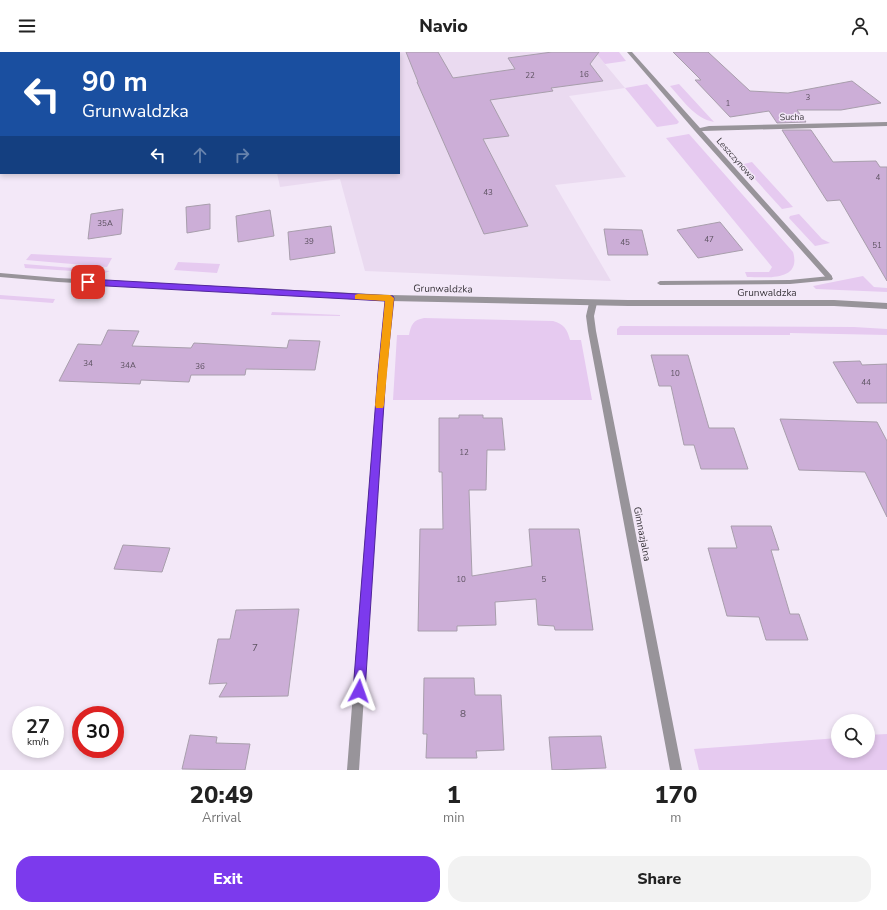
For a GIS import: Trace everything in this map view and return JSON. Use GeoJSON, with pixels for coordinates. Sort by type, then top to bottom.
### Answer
{"type":"FeatureCollection","features":[{"type":"Feature","properties":{"kind":"street","name":"Leszczynowa"},"geometry":{"type":"LineString","coordinates":[[629,52],[830,278],[790,282],[660,283]]}},
{"type":"Feature","properties":{"kind":"street","name":"Sucha"},"geometry":{"type":"LineString","coordinates":[[697,130],[709,128],[887,124]]}},
{"type":"Feature","properties":{"kind":"street","name":"Grunwaldzka"},"geometry":{"type":"LineString","coordinates":[[0,275],[58,280],[390,298],[593,303],[834,303],[887,306]]}},
{"type":"Feature","properties":{"kind":"street"},"geometry":{"type":"LineString","coordinates":[[353,770],[382,373],[390,298]]}},
{"type":"Feature","properties":{"kind":"street","name":"Gimnazjalna"},"geometry":{"type":"LineString","coordinates":[[593,303],[590,316],[592,331],[676,770]]}},
{"type":"Feature","properties":{"kind":"shaded area"},"geometry":{"type":"Polygon","coordinates":[[[400,52],[595,52],[625,88],[569,96],[626,177],[555,185],[611,281],[365,271],[340,179],[280,187],[277,174],[400,174],[400,52]]]}},
{"type":"Feature","properties":{"kind":"shaded area"},"geometry":{"type":"Polygon","coordinates":[[[595,52],[619,52],[626,61],[605,64],[595,52]]]}},
{"type":"Feature","properties":{"kind":"shaded area"},"geometry":{"type":"Polygon","coordinates":[[[647,84],[679,122],[677,124],[657,127],[625,88],[647,84]]]}},
{"type":"Feature","properties":{"kind":"shaded area"},"geometry":{"type":"Polygon","coordinates":[[[679,84],[714,122],[695,113],[670,86],[679,84]]]}},
{"type":"Feature","properties":{"kind":"shaded area"},"geometry":{"type":"Polygon","coordinates":[[[689,134],[793,252],[794,262],[792,269],[787,273],[772,277],[747,277],[745,272],[769,272],[772,267],[666,138],[689,134]]]}},
{"type":"Feature","properties":{"kind":"shaded area"},"geometry":{"type":"Polygon","coordinates":[[[752,162],[793,207],[782,209],[744,167],[744,164],[752,162]]]}},
{"type":"Feature","properties":{"kind":"shaded area"},"geometry":{"type":"Polygon","coordinates":[[[799,214],[822,239],[830,243],[815,246],[789,218],[790,216],[799,214]]]}},
{"type":"Feature","properties":{"kind":"shaded area"},"geometry":{"type":"Polygon","coordinates":[[[31,254],[112,258],[107,267],[26,260],[31,254]]]}},
{"type":"Feature","properties":{"kind":"shaded area"},"geometry":{"type":"Polygon","coordinates":[[[178,262],[220,264],[217,273],[174,270],[178,262]]]}},
{"type":"Feature","properties":{"kind":"shaded area"},"geometry":{"type":"Polygon","coordinates":[[[24,264],[110,271],[105,273],[25,268],[24,264]]]}},
{"type":"Feature","properties":{"kind":"shaded area"},"geometry":{"type":"Polygon","coordinates":[[[863,276],[874,287],[887,288],[887,292],[816,289],[813,286],[863,276]]]}},
{"type":"Feature","properties":{"kind":"shaded area"},"geometry":{"type":"Polygon","coordinates":[[[0,295],[55,299],[53,303],[0,299],[0,295]]]}},
{"type":"Feature","properties":{"kind":"shaded area"},"geometry":{"type":"Polygon","coordinates":[[[272,312],[340,315],[340,316],[271,315],[272,312]]]}},
{"type":"Feature","properties":{"kind":"shaded area"},"geometry":{"type":"Polygon","coordinates":[[[424,318],[553,321],[560,324],[568,333],[570,340],[581,340],[592,400],[393,400],[397,335],[409,335],[413,324],[417,320],[424,318]]]}},
{"type":"Feature","properties":{"kind":"shaded area"},"geometry":{"type":"Polygon","coordinates":[[[620,326],[854,327],[887,329],[887,335],[790,333],[790,335],[617,335],[617,329],[620,326]]]}},
{"type":"Feature","properties":{"kind":"shaded area"},"geometry":{"type":"Polygon","coordinates":[[[887,734],[887,770],[699,770],[694,749],[831,739],[831,758],[875,758],[875,735],[887,734]]]}},
{"type":"Feature","properties":{"kind":"building"},"geometry":{"type":"Polygon","coordinates":[[[406,52],[438,52],[453,78],[515,69],[508,58],[552,52],[599,52],[590,64],[603,81],[551,88],[553,91],[490,100],[509,136],[483,139],[528,226],[484,234],[417,82],[406,52]]]}},
{"type":"Feature","properties":{"kind":"building"},"geometry":{"type":"Polygon","coordinates":[[[673,52],[708,52],[750,91],[788,93],[852,81],[881,103],[841,110],[797,110],[806,122],[777,123],[769,111],[730,117],[695,80],[701,80],[673,52]]]}},
{"type":"Feature","properties":{"kind":"building"},"geometry":{"type":"Polygon","coordinates":[[[782,130],[811,130],[833,162],[876,161],[880,167],[887,167],[887,281],[840,200],[827,201],[782,130]]]}},
{"type":"Feature","properties":{"kind":"building"},"geometry":{"type":"Polygon","coordinates":[[[210,204],[210,229],[187,233],[186,207],[210,204]]]}},
{"type":"Feature","properties":{"kind":"building"},"geometry":{"type":"Polygon","coordinates":[[[123,209],[121,234],[88,239],[91,214],[123,209]]]}},
{"type":"Feature","properties":{"kind":"building"},"geometry":{"type":"Polygon","coordinates":[[[270,210],[274,236],[238,242],[236,216],[270,210]]]}},
{"type":"Feature","properties":{"kind":"building"},"geometry":{"type":"Polygon","coordinates":[[[720,222],[743,250],[698,258],[677,230],[720,222]]]}},
{"type":"Feature","properties":{"kind":"building"},"geometry":{"type":"Polygon","coordinates":[[[331,226],[335,253],[290,260],[288,232],[331,226]]]}},
{"type":"Feature","properties":{"kind":"building"},"geometry":{"type":"Polygon","coordinates":[[[604,229],[642,230],[648,255],[608,255],[604,229]]]}},
{"type":"Feature","properties":{"kind":"building"},"geometry":{"type":"Polygon","coordinates":[[[108,330],[139,331],[132,346],[191,348],[194,343],[287,348],[289,340],[320,341],[315,370],[246,369],[245,375],[191,375],[189,382],[141,380],[140,384],[59,381],[78,344],[101,345],[108,330]]]}},
{"type":"Feature","properties":{"kind":"building"},"geometry":{"type":"Polygon","coordinates":[[[651,355],[688,355],[709,428],[734,428],[748,469],[701,469],[694,445],[684,445],[671,386],[659,386],[651,355]]]}},
{"type":"Feature","properties":{"kind":"building"},"geometry":{"type":"Polygon","coordinates":[[[860,361],[862,365],[887,364],[887,403],[857,403],[833,362],[860,361]]]}},
{"type":"Feature","properties":{"kind":"building"},"geometry":{"type":"Polygon","coordinates":[[[459,415],[483,415],[483,418],[502,418],[505,450],[487,450],[486,490],[469,490],[472,576],[532,566],[529,529],[579,529],[593,630],[555,630],[554,626],[538,625],[536,599],[495,602],[496,625],[457,626],[457,631],[418,631],[420,529],[443,529],[442,472],[439,472],[439,418],[459,418],[459,415]]]}},
{"type":"Feature","properties":{"kind":"building"},"geometry":{"type":"Polygon","coordinates":[[[780,419],[877,422],[887,441],[887,517],[865,472],[799,470],[780,419]]]}},
{"type":"Feature","properties":{"kind":"building"},"geometry":{"type":"Polygon","coordinates":[[[731,526],[771,526],[779,550],[771,550],[790,614],[799,614],[808,640],[766,640],[759,617],[727,616],[708,548],[737,548],[731,526]]]}},
{"type":"Feature","properties":{"kind":"building"},"geometry":{"type":"Polygon","coordinates":[[[123,545],[170,548],[162,572],[114,569],[123,545]]]}},
{"type":"Feature","properties":{"kind":"building"},"geometry":{"type":"Polygon","coordinates":[[[299,609],[288,696],[219,697],[227,683],[209,684],[218,639],[230,639],[236,610],[299,609]]]}},
{"type":"Feature","properties":{"kind":"building"},"geometry":{"type":"Polygon","coordinates":[[[424,678],[474,678],[475,695],[501,695],[504,750],[476,751],[477,758],[426,758],[427,734],[423,734],[424,678]]]}},
{"type":"Feature","properties":{"kind":"building"},"geometry":{"type":"Polygon","coordinates":[[[190,735],[217,737],[216,743],[250,744],[245,770],[182,769],[190,735]]]}},
{"type":"Feature","properties":{"kind":"building"},"geometry":{"type":"Polygon","coordinates":[[[601,736],[606,768],[552,770],[549,737],[601,736]]]}},
{"type":"Feature","properties":{"kind":"slow traffic"},"geometry":{"type":"LineString","coordinates":[[358,297],[390,298],[385,334],[380,405]]}},
{"type":"Feature","properties":{"kind":"route"},"geometry":{"type":"LineString","coordinates":[[88,282],[390,298],[385,334],[359,691]]}}]}
